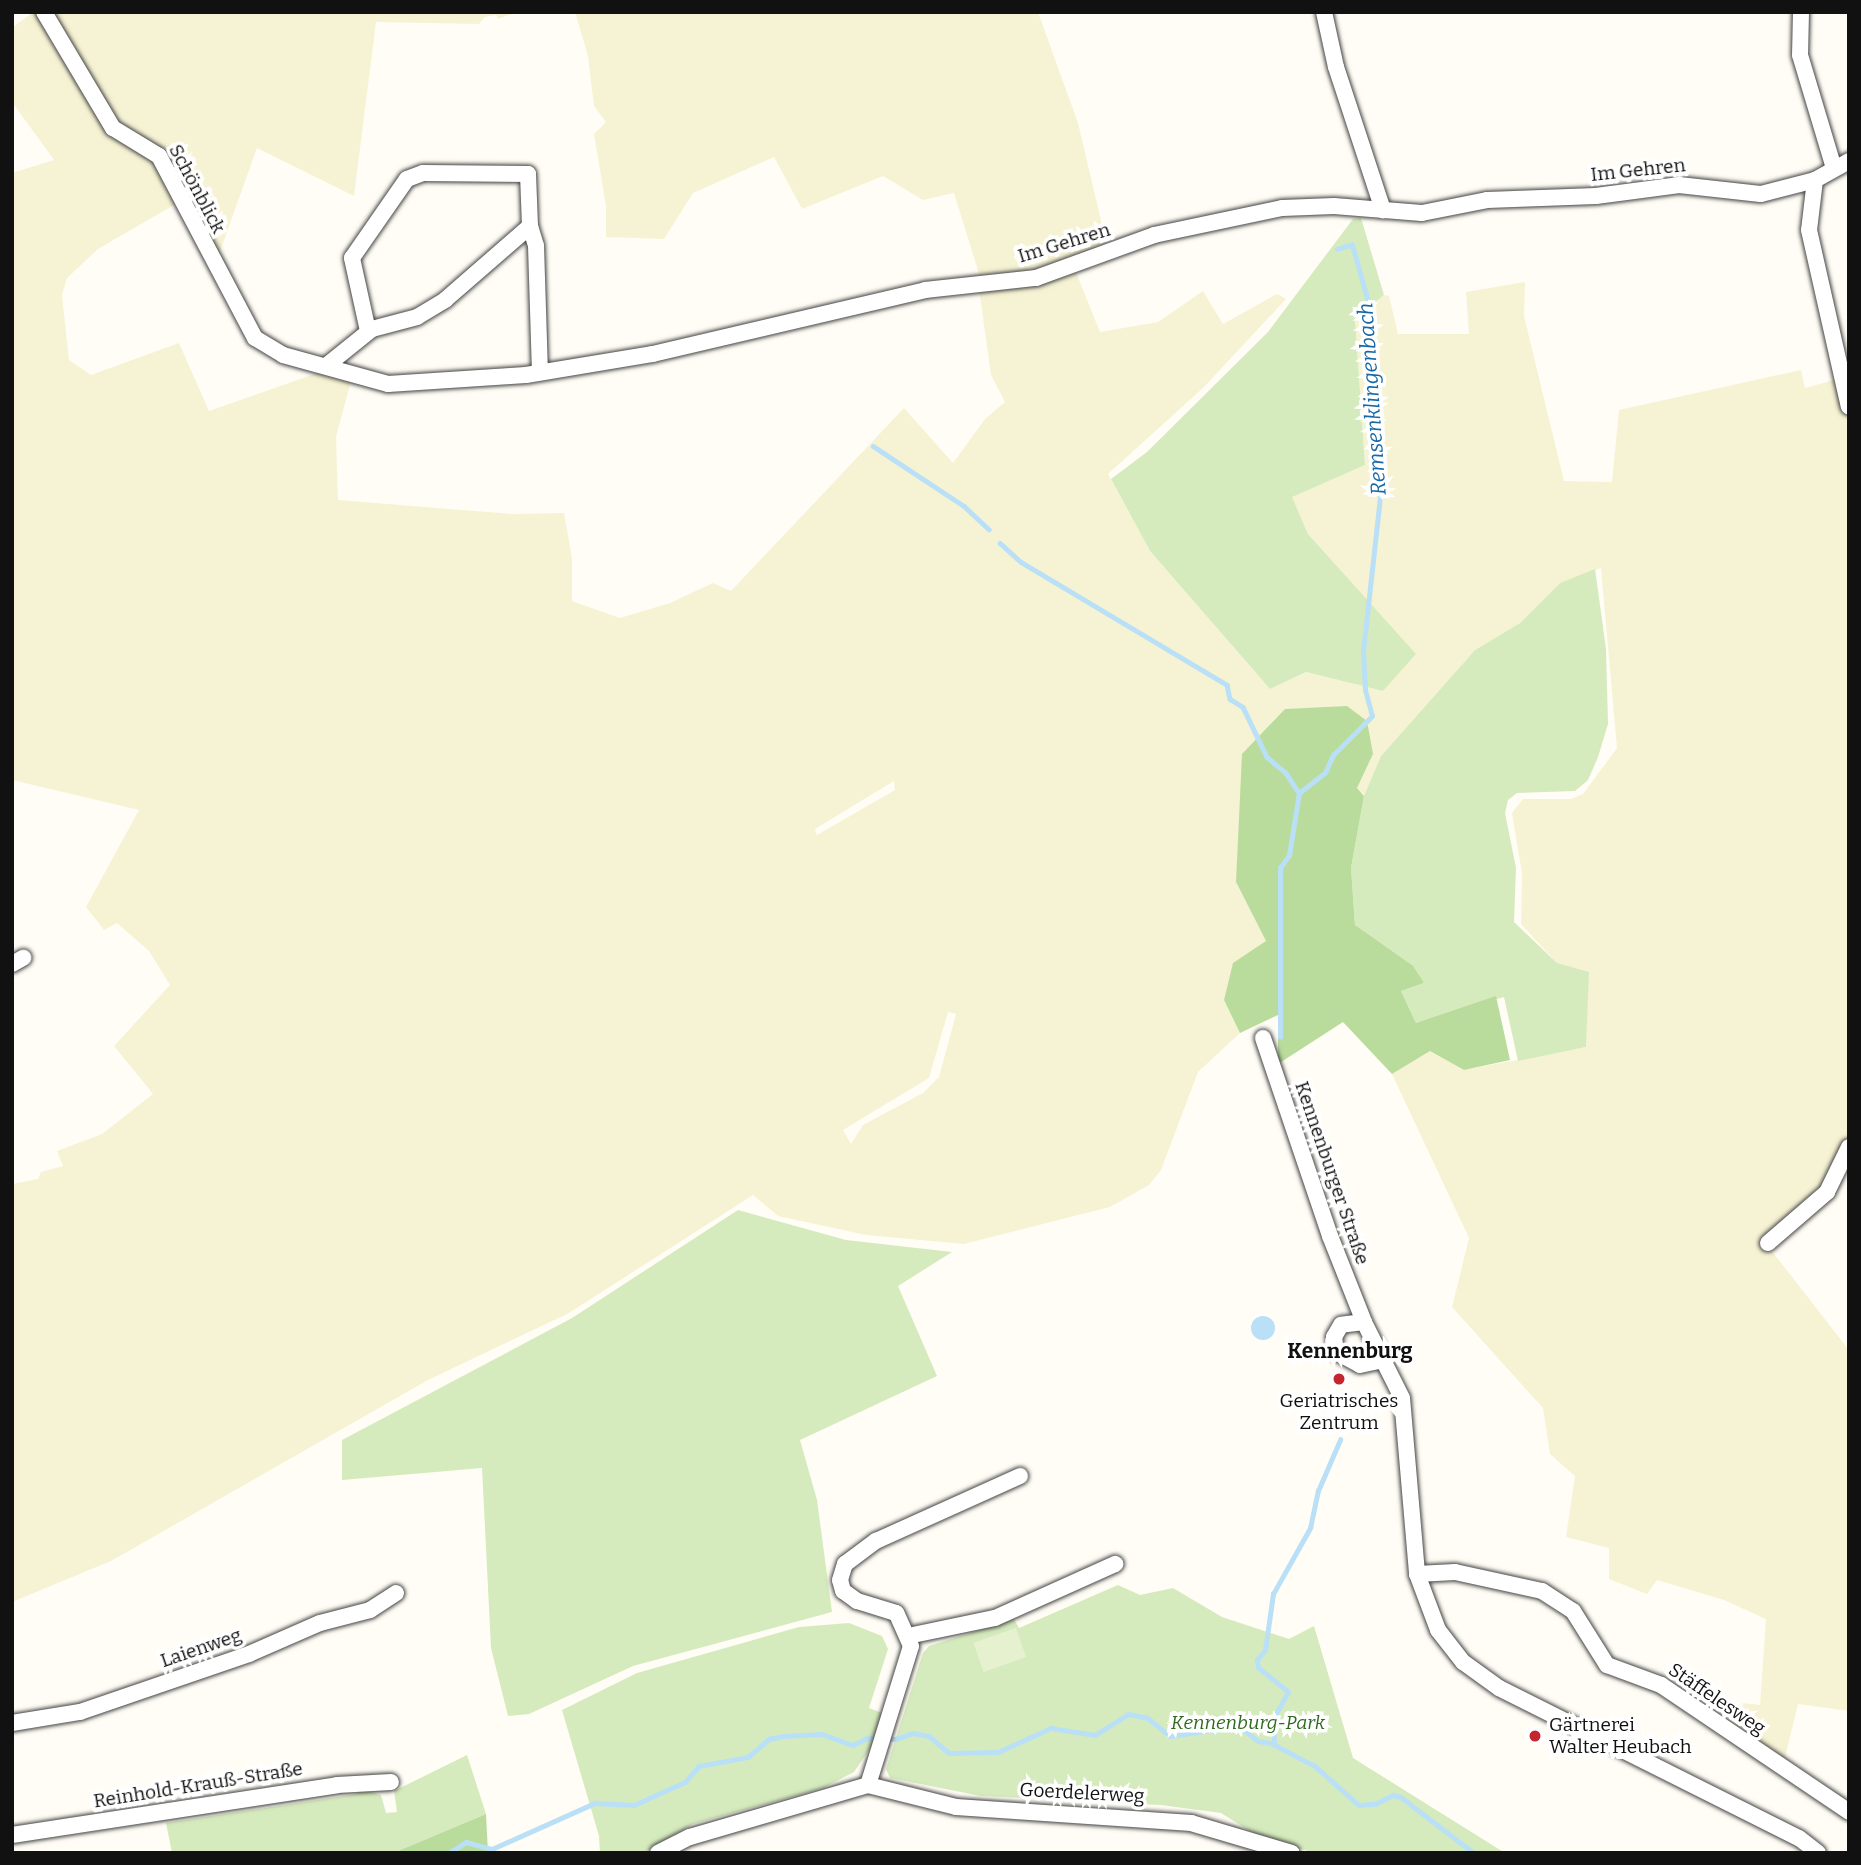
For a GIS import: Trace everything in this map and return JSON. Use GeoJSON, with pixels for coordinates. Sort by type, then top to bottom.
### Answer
{"type":"FeatureCollection","features":[{"type":"Feature","properties":{"kind":"street","name":"Schönblick"},"geometry":{"type":"LineString","coordinates":[[44,12],[113,128],[159,156],[251,334],[277,353],[396,384],[540,372],[653,354],[756,328]]}},
{"type":"Feature","properties":{"kind":"street"},"geometry":{"type":"LineString","coordinates":[[1324,12],[1336,67],[1383,210]]}},
{"type":"Feature","properties":{"kind":"street"},"geometry":{"type":"LineString","coordinates":[[1801,12],[1800,55],[1841,165]]}},
{"type":"Feature","properties":{"kind":"street","name":"Im Gehren"},"geometry":{"type":"LineString","coordinates":[[756,328],[925,290],[1036,278],[1154,235],[1269,210],[1319,205],[1422,213],[1487,200],[1596,196],[1679,185],[1761,194],[1815,180],[1841,165]]}},
{"type":"Feature","properties":{"kind":"street"},"geometry":{"type":"LineString","coordinates":[[368,331],[352,258],[407,179],[423,173],[528,174],[530,226],[537,246],[540,372]]}},
{"type":"Feature","properties":{"kind":"street"},"geometry":{"type":"LineString","coordinates":[[1815,180],[1809,230],[1849,407]]}},
{"type":"Feature","properties":{"kind":"street"},"geometry":{"type":"LineString","coordinates":[[326,366],[368,331],[418,317],[445,300],[530,226]]}},
{"type":"Feature","properties":{"kind":"street","name":"Kennenburger Straße"},"geometry":{"type":"LineString","coordinates":[[1263,1038],[1317,1201],[1364,1322],[1406,1416],[1417,1574],[1438,1630],[1478,1675],[1799,1838],[1818,1853]]}},
{"type":"Feature","properties":{"kind":"street"},"geometry":{"type":"LineString","coordinates":[[1768,1243],[1827,1192],[1849,1147]]}},
{"type":"Feature","properties":{"kind":"street"},"geometry":{"type":"LineString","coordinates":[[1364,1322],[1341,1325],[1334,1337],[1336,1352],[1360,1365],[1383,1360]]}},
{"type":"Feature","properties":{"kind":"street"},"geometry":{"type":"LineString","coordinates":[[658,1853],[690,1837],[868,1785],[882,1751],[910,1657],[908,1636],[896,1612],[857,1601],[844,1591],[841,1575],[848,1559],[876,1541],[1020,1476]]}},
{"type":"Feature","properties":{"kind":"street"},"geometry":{"type":"LineString","coordinates":[[908,1636],[995,1618],[1115,1564]]}},
{"type":"Feature","properties":{"kind":"street","name":"Stäffelesweg"},"geometry":{"type":"LineString","coordinates":[[1417,1574],[1455,1573],[1542,1591],[1573,1611],[1608,1665],[1661,1685],[1849,1812]]}},
{"type":"Feature","properties":{"kind":"street","name":"Laienweg"},"geometry":{"type":"LineString","coordinates":[[12,1723],[80,1712],[248,1654],[320,1623],[370,1611],[396,1593]]}},
{"type":"Feature","properties":{"kind":"street","name":"Reinhold-Krauß-Straße"},"geometry":{"type":"LineString","coordinates":[[12,1835],[337,1786],[391,1782]]}},
{"type":"Feature","properties":{"kind":"street","name":"Goerdelerweg"},"geometry":{"type":"LineString","coordinates":[[868,1785],[956,1807],[1191,1823],[1292,1853]]}},
{"type":"Feature","properties":{"kind":"shaded area"},"geometry":{"type":"Polygon","coordinates":[[[33,12],[517,12],[498,19],[496,15],[485,17],[479,24],[376,22],[354,196],[257,148],[218,257],[179,202],[98,249],[67,278],[62,295],[69,360],[91,375],[179,343],[209,411],[323,371],[351,381],[336,437],[338,500],[512,514],[564,513],[572,558],[572,601],[620,618],[670,603],[713,583],[731,591],[904,408],[953,463],[985,419],[1005,402],[991,375],[979,289],[1075,270],[1100,332],[1158,322],[1203,291],[1223,324],[1277,294],[1286,299],[1204,387],[1108,474],[1150,551],[1270,689],[1306,672],[1383,691],[1415,654],[1308,534],[1291,497],[1365,465],[1355,319],[1384,295],[1389,296],[1398,334],[1469,334],[1466,292],[1525,282],[1524,316],[1564,481],[1612,482],[1619,410],[1801,370],[1805,388],[1838,379],[1849,422],[1849,1135],[1822,1189],[1764,1241],[1849,1350],[1849,1711],[1798,1704],[1783,1766],[1730,1729],[1743,1703],[1760,1705],[1766,1619],[1724,1600],[1657,1580],[1647,1594],[1609,1579],[1609,1548],[1566,1537],[1575,1476],[1550,1454],[1543,1408],[1452,1307],[1469,1238],[1392,1074],[1430,1051],[1464,1070],[1586,1047],[1557,963],[1521,924],[1522,874],[1512,813],[1523,799],[1571,799],[1583,794],[1617,748],[1601,568],[1560,583],[1520,623],[1475,650],[1381,756],[1365,796],[1357,788],[1373,754],[1236,882],[1266,941],[1224,1000],[1240,1033],[1198,1072],[1161,1170],[1149,1185],[1110,1207],[964,1244],[866,1235],[778,1216],[753,1195],[569,1313],[428,1380],[111,1561],[12,1602],[12,1184],[38,1179],[41,1172],[63,1166],[57,1151],[102,1134],[153,1094],[114,1046],[170,985],[149,951],[117,923],[104,930],[86,907],[139,810],[12,780],[12,173],[54,160],[12,102],[12,28],[33,12]],[[894,781],[815,829],[817,835],[895,790],[894,781]],[[948,1012],[929,1078],[843,1130],[851,1144],[863,1125],[923,1093],[939,1077],[956,1014],[948,1012]]]}},
{"type":"Feature","properties":{"kind":"shaded area"},"geometry":{"type":"Polygon","coordinates":[[[575,12],[1038,12],[1078,123],[1107,246],[1039,270],[980,277],[954,193],[923,200],[883,176],[802,209],[774,157],[693,193],[664,239],[606,237],[606,206],[594,134],[606,122],[594,106],[588,56],[575,12]]]}},
{"type":"Feature","properties":{"kind":"green space"},"geometry":{"type":"Polygon","coordinates":[[[1361,218],[1384,295],[1355,319],[1365,465],[1292,497],[1308,534],[1416,654],[1383,691],[1306,672],[1270,689],[1150,551],[1111,479],[1147,452],[1268,332],[1353,219],[1361,218]]]}},
{"type":"Feature","properties":{"kind":"green space"},"geometry":{"type":"Polygon","coordinates":[[[1595,569],[1606,649],[1608,724],[1598,757],[1588,780],[1575,791],[1517,793],[1508,800],[1505,813],[1516,868],[1514,922],[1557,963],[1589,972],[1586,1047],[1518,1061],[1504,997],[1416,1023],[1401,991],[1424,983],[1355,925],[1351,868],[1364,796],[1381,756],[1475,650],[1520,623],[1560,583],[1595,569]]]}},
{"type":"Feature","properties":{"kind":"green space"},"geometry":{"type":"Polygon","coordinates":[[[1347,706],[1367,721],[1373,754],[1357,788],[1364,796],[1351,868],[1355,925],[1413,966],[1424,983],[1401,991],[1416,1023],[1496,996],[1510,1060],[1464,1070],[1430,1051],[1392,1074],[1343,1022],[1278,1064],[1278,1015],[1240,1033],[1224,1000],[1233,963],[1266,941],[1236,882],[1242,754],[1285,709],[1347,706]]]}},
{"type":"Feature","properties":{"kind":"green space"},"geometry":{"type":"Polygon","coordinates":[[[738,1210],[846,1240],[952,1252],[898,1286],[937,1376],[800,1440],[817,1500],[832,1612],[633,1666],[529,1714],[508,1716],[491,1648],[482,1468],[342,1480],[342,1440],[572,1318],[738,1210]]]}},
{"type":"Feature","properties":{"kind":"green space","name":"Kennenburg-Park"},"geometry":{"type":"Polygon","coordinates":[[[1118,1585],[1140,1595],[1173,1588],[1222,1617],[1289,1639],[1314,1626],[1353,1758],[1505,1853],[1314,1853],[1253,1833],[1221,1813],[1161,1805],[981,1796],[890,1778],[886,1769],[923,1653],[929,1646],[1014,1619],[1019,1628],[1118,1585]]]}},
{"type":"Feature","properties":{"kind":"green space"},"geometry":{"type":"Polygon","coordinates":[[[849,1623],[882,1636],[888,1649],[869,1708],[882,1713],[871,1747],[854,1772],[823,1788],[693,1824],[643,1853],[600,1853],[599,1836],[562,1710],[637,1673],[799,1627],[849,1623]]]}},
{"type":"Feature","properties":{"kind":"green space"},"geometry":{"type":"Polygon","coordinates":[[[1016,1628],[1026,1657],[984,1672],[973,1643],[1016,1628]]]}},
{"type":"Feature","properties":{"kind":"green space"},"geometry":{"type":"Polygon","coordinates":[[[467,1755],[486,1814],[393,1853],[172,1853],[166,1823],[357,1794],[361,1789],[381,1795],[386,1813],[397,1812],[394,1791],[467,1755]]]}},
{"type":"Feature","properties":{"kind":"green space"},"geometry":{"type":"Polygon","coordinates":[[[486,1814],[488,1853],[393,1853],[486,1814]]]}},
{"type":"Feature","properties":{"kind":"water"},"geometry":{"type":"Polygon","coordinates":[[[1263,1316],[1271,1320],[1275,1328],[1271,1336],[1263,1340],[1255,1336],[1251,1328],[1255,1320],[1263,1316]]]}},
{"type":"Feature","properties":{"kind":"waterway","name":"Remsenklingenbach"},"geometry":{"type":"LineString","coordinates":[[1280,1037],[1280,868],[1289,855],[1299,793],[1325,773],[1333,755],[1372,716],[1365,690],[1363,651],[1381,489],[1371,446],[1368,302],[1352,245],[1338,249]]}},
{"type":"Feature","properties":{"kind":"waterway"},"geometry":{"type":"LineString","coordinates":[[873,446],[964,506],[989,529]]}},
{"type":"Feature","properties":{"kind":"waterway"},"geometry":{"type":"LineString","coordinates":[[1000,543],[1021,562],[1227,685],[1230,699],[1243,707],[1267,757],[1286,773],[1299,793]]}},
{"type":"Feature","properties":{"kind":"waterway","name":"Remsenklingenbach"},"geometry":{"type":"LineString","coordinates":[[1313,1136],[1336,1188]]}},
{"type":"Feature","properties":{"kind":"waterway","name":"Remsenklingenbach"},"geometry":{"type":"LineString","coordinates":[[1274,1744],[1273,1719],[1288,1692],[1258,1668],[1257,1660],[1265,1650],[1273,1594],[1310,1528],[1318,1491],[1340,1440]]}},
{"type":"Feature","properties":{"kind":"waterway"},"geometry":{"type":"LineString","coordinates":[[449,1853],[466,1842],[492,1849],[595,1803],[634,1805],[685,1782],[699,1766],[748,1757],[769,1739],[783,1736],[822,1734],[853,1745],[867,1738],[896,1739],[913,1733],[929,1736],[949,1753],[998,1752],[1051,1728],[1095,1735],[1129,1714],[1148,1718],[1170,1736],[1239,1726],[1258,1741],[1271,1743],[1315,1766],[1359,1805],[1375,1804],[1393,1795],[1401,1797],[1474,1853]]}},
{"type":"Feature","properties":{"kind":"place","name":"Geriatrisches Zentrum"},"geometry":{"type":"Point","coordinates":[1339,1379]}},
{"type":"Feature","properties":{"kind":"place","name":"Gärtnerei Walter Heubach"},"geometry":{"type":"Point","coordinates":[1535,1736]}},
{"type":"Feature","properties":{"kind":"district","name":"Kennenburg"},"geometry":{"type":"Point","coordinates":[1350,1351]}}]}
